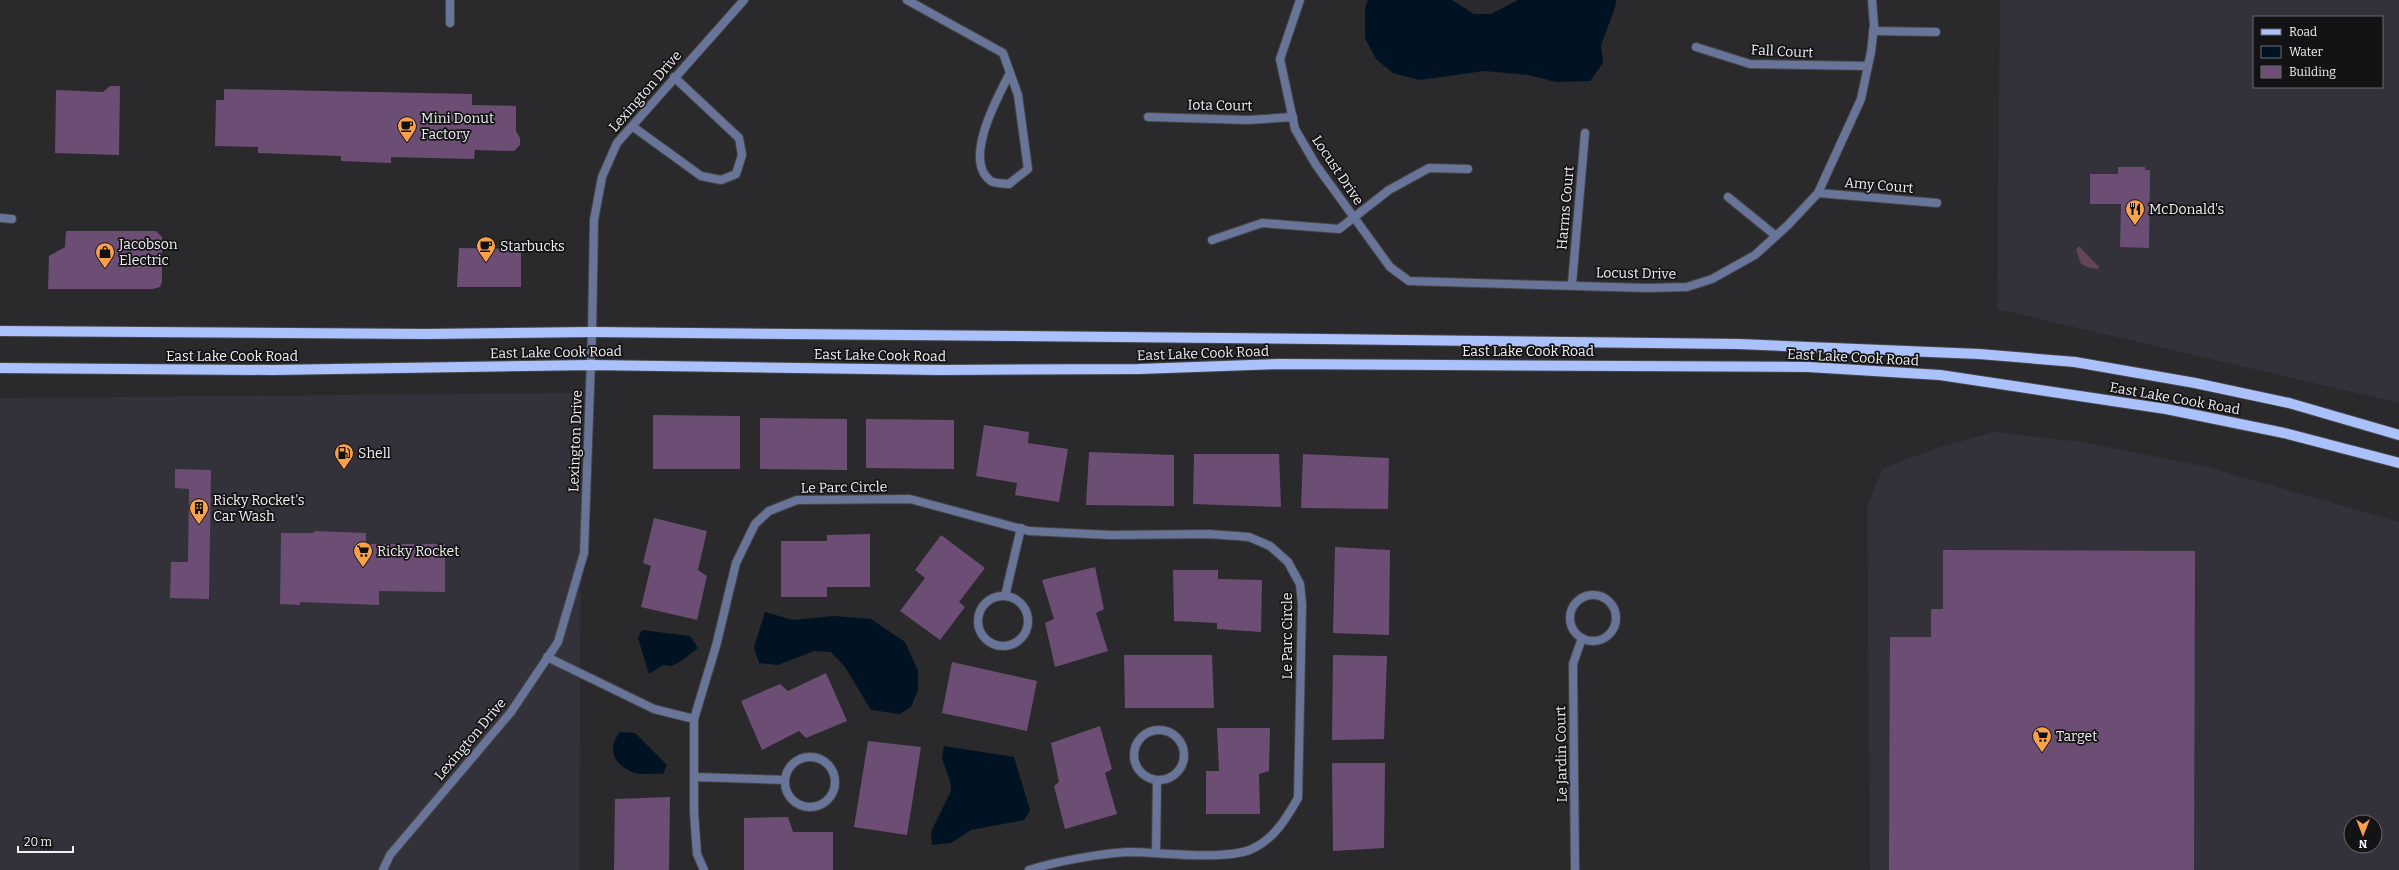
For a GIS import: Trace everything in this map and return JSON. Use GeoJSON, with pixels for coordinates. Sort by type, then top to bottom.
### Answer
{"type":"FeatureCollection","features":[{"type":"Feature","properties":{"kind":"main road","name":"East Lake Cook Road"},"geometry":{"type":"LineString","coordinates":[[0,331],[402,334],[592,332],[1738,344],[1979,354],[2075,362],[2195,383],[2289,403],[2399,435]]}},
{"type":"Feature","properties":{"kind":"main road","name":"East Lake Cook Road"},"geometry":{"type":"LineString","coordinates":[[0,368],[272,370],[591,366],[942,370],[1139,369],[1279,364],[1808,367],[1940,376],[2166,409],[2284,433],[2399,463]]}},
{"type":"Feature","properties":{"kind":"street"},"geometry":{"type":"LineString","coordinates":[[450,0],[450,22]]}},
{"type":"Feature","properties":{"kind":"street","name":"Lexington Drive"},"geometry":{"type":"LineString","coordinates":[[383,870],[395,849],[511,712],[558,642],[584,553],[591,366],[594,220],[602,177],[617,143],[674,77],[744,0]]}},
{"type":"Feature","properties":{"kind":"street"},"geometry":{"type":"LineString","coordinates":[[907,0],[1003,53],[1018,95],[1028,169],[1009,184],[992,182],[984,174],[981,163],[982,140],[992,106],[1010,73]]}},
{"type":"Feature","properties":{"kind":"street"},"geometry":{"type":"LineString","coordinates":[[1293,117],[1280,59],[1300,0]]}},
{"type":"Feature","properties":{"kind":"street","name":"Locust Drive"},"geometry":{"type":"LineString","coordinates":[[1293,117],[1295,129],[1316,165],[1390,267],[1409,281],[1572,284],[1647,288],[1687,287],[1712,279],[1754,255],[1776,236],[1818,193],[1861,99],[1873,31],[1872,0]]}},
{"type":"Feature","properties":{"kind":"street"},"geometry":{"type":"LineString","coordinates":[[1873,31],[1936,32]]}},
{"type":"Feature","properties":{"kind":"street","name":"Fall Court"},"geometry":{"type":"LineString","coordinates":[[1696,47],[1750,64],[1868,66]]}},
{"type":"Feature","properties":{"kind":"street"},"geometry":{"type":"LineString","coordinates":[[632,126],[702,176],[721,180],[736,174],[742,155],[739,138],[674,77]]}},
{"type":"Feature","properties":{"kind":"street","name":"Iota Court"},"geometry":{"type":"LineString","coordinates":[[1148,116],[1248,120],[1293,117]]}},
{"type":"Feature","properties":{"kind":"street","name":"Harms Court"},"geometry":{"type":"LineString","coordinates":[[1572,284],[1585,133]]}},
{"type":"Feature","properties":{"kind":"street"},"geometry":{"type":"LineString","coordinates":[[1212,240],[1262,223],[1339,229],[1388,190],[1429,168],[1468,169]]}},
{"type":"Feature","properties":{"kind":"street","name":"Amy Court"},"geometry":{"type":"LineString","coordinates":[[1818,193],[1937,203]]}},
{"type":"Feature","properties":{"kind":"street"},"geometry":{"type":"LineString","coordinates":[[1728,198],[1776,236]]}},
{"type":"Feature","properties":{"kind":"street"},"geometry":{"type":"LineString","coordinates":[[0,218],[12,219]]}},
{"type":"Feature","properties":{"kind":"street","name":"Le Parc Circle"},"geometry":{"type":"LineString","coordinates":[[704,870],[697,854],[694,777],[694,719],[716,646],[736,564],[755,524],[769,511],[797,500],[910,499],[1029,531],[1110,535],[1209,534],[1249,537],[1270,546],[1288,562],[1300,584],[1302,604],[1298,798],[1286,820],[1271,837],[1252,849],[1233,854],[1126,852],[1029,870]]}},
{"type":"Feature","properties":{"kind":"street"},"geometry":{"type":"LineString","coordinates":[[1005,596],[1021,528]]}},
{"type":"Feature","properties":{"kind":"street"},"geometry":{"type":"LineString","coordinates":[[1589,595],[1604,597],[1610,602],[1616,616],[1612,631],[1600,640],[1592,641],[1582,638],[1573,630],[1570,624],[1572,609],[1576,602],[1589,595]]}},
{"type":"Feature","properties":{"kind":"street"},"geometry":{"type":"LineString","coordinates":[[1005,596],[1015,599],[1021,604],[1028,618],[1026,630],[1019,640],[1004,646],[996,645],[985,638],[979,627],[978,619],[985,604],[992,599],[1005,596]]}},
{"type":"Feature","properties":{"kind":"street","name":"Le Jardin Court"},"geometry":{"type":"LineString","coordinates":[[1575,870],[1573,664],[1582,638]]}},
{"type":"Feature","properties":{"kind":"street"},"geometry":{"type":"LineString","coordinates":[[547,657],[654,709],[694,719]]}},
{"type":"Feature","properties":{"kind":"street"},"geometry":{"type":"LineString","coordinates":[[1163,731],[1177,738],[1181,745],[1183,761],[1175,774],[1167,778],[1157,780],[1144,775],[1138,769],[1134,753],[1136,745],[1147,733],[1163,731]]}},
{"type":"Feature","properties":{"kind":"street"},"geometry":{"type":"LineString","coordinates":[[814,758],[828,765],[835,780],[835,788],[826,802],[819,806],[803,806],[789,796],[785,780],[792,765],[798,760],[814,758]]}},
{"type":"Feature","properties":{"kind":"street"},"geometry":{"type":"LineString","coordinates":[[694,777],[785,780]]}},
{"type":"Feature","properties":{"kind":"street"},"geometry":{"type":"LineString","coordinates":[[1156,853],[1157,780]]}},
{"type":"Feature","properties":{"kind":"shaded area"},"geometry":{"type":"Polygon","coordinates":[[[2000,0],[2399,0],[2399,403],[1997,309],[2000,0]]]}},
{"type":"Feature","properties":{"kind":"shaded area"},"geometry":{"type":"Polygon","coordinates":[[[2079,246],[2099,267],[2098,269],[2090,268],[2081,264],[2076,250],[2079,246]]]}},
{"type":"Feature","properties":{"kind":"shaded area"},"geometry":{"type":"Polygon","coordinates":[[[582,393],[579,870],[0,870],[0,398],[582,393]]]}},
{"type":"Feature","properties":{"kind":"shaded area"},"geometry":{"type":"Polygon","coordinates":[[[1994,432],[2082,442],[2203,466],[2399,522],[2399,870],[1870,870],[1867,506],[1883,468],[1937,448],[1994,432]]]}},
{"type":"Feature","properties":{"kind":"water"},"geometry":{"type":"Polygon","coordinates":[[[1368,0],[1452,0],[1474,14],[1491,14],[1518,0],[1616,0],[1615,8],[1601,45],[1603,63],[1590,81],[1556,82],[1529,75],[1484,71],[1419,80],[1393,73],[1376,59],[1365,38],[1365,8],[1368,0]]]}},
{"type":"Feature","properties":{"kind":"water"},"geometry":{"type":"Polygon","coordinates":[[[765,612],[793,620],[834,616],[871,619],[905,642],[918,671],[918,690],[911,707],[900,714],[871,710],[845,667],[831,652],[814,651],[778,665],[759,663],[754,647],[765,612]]]}},
{"type":"Feature","properties":{"kind":"water"},"geometry":{"type":"Polygon","coordinates":[[[642,630],[690,636],[698,648],[680,662],[671,666],[663,665],[649,674],[638,638],[642,630]]]}},
{"type":"Feature","properties":{"kind":"water"},"geometry":{"type":"Polygon","coordinates":[[[620,732],[635,733],[667,765],[663,774],[635,773],[622,766],[614,756],[613,751],[613,745],[620,732]]]}},
{"type":"Feature","properties":{"kind":"water"},"geometry":{"type":"Polygon","coordinates":[[[944,746],[1014,757],[1030,810],[1024,820],[971,830],[951,843],[932,845],[931,832],[951,791],[950,781],[942,758],[944,746]]]}},
{"type":"Feature","properties":{"kind":"building"},"geometry":{"type":"Polygon","coordinates":[[[110,86],[120,86],[119,155],[55,153],[56,90],[103,92],[110,86]]]}},
{"type":"Feature","properties":{"kind":"building"},"geometry":{"type":"Polygon","coordinates":[[[224,89],[472,94],[472,105],[516,106],[516,131],[520,138],[520,145],[514,151],[475,150],[474,159],[391,157],[391,163],[341,161],[341,156],[258,153],[258,147],[215,146],[216,100],[224,100],[224,89]]]}},
{"type":"Feature","properties":{"kind":"building","name":"McDonald's"},"geometry":{"type":"Polygon","coordinates":[[[2118,167],[2145,167],[2145,170],[2150,170],[2149,248],[2120,247],[2121,204],[2090,204],[2090,174],[2118,174],[2118,167]]]}},
{"type":"Feature","properties":{"kind":"building","name":"Jacobson Electric"},"geometry":{"type":"Polygon","coordinates":[[[66,231],[156,231],[162,237],[162,282],[160,287],[153,289],[48,289],[49,256],[65,247],[66,231]]]}},
{"type":"Feature","properties":{"kind":"building"},"geometry":{"type":"Polygon","coordinates":[[[459,248],[521,249],[521,287],[457,287],[459,248]]]}},
{"type":"Feature","properties":{"kind":"building"},"geometry":{"type":"Polygon","coordinates":[[[653,415],[740,416],[740,469],[653,469],[653,415]]]}},
{"type":"Feature","properties":{"kind":"building"},"geometry":{"type":"Polygon","coordinates":[[[760,418],[847,419],[847,470],[760,469],[760,418]]]}},
{"type":"Feature","properties":{"kind":"building"},"geometry":{"type":"Polygon","coordinates":[[[866,419],[954,420],[954,469],[866,468],[866,419]]]}},
{"type":"Feature","properties":{"kind":"building"},"geometry":{"type":"Polygon","coordinates":[[[984,425],[1029,432],[1028,443],[1068,449],[1059,502],[1015,495],[1017,483],[976,476],[984,425]]]}},
{"type":"Feature","properties":{"kind":"building"},"geometry":{"type":"Polygon","coordinates":[[[1089,452],[1174,455],[1174,506],[1086,505],[1089,452]]]}},
{"type":"Feature","properties":{"kind":"building"},"geometry":{"type":"Polygon","coordinates":[[[1194,454],[1279,454],[1281,507],[1193,504],[1194,454]]]}},
{"type":"Feature","properties":{"kind":"building"},"geometry":{"type":"Polygon","coordinates":[[[1303,454],[1389,458],[1388,509],[1301,508],[1303,454]]]}},
{"type":"Feature","properties":{"kind":"building","name":"Ricky Rocket's Car Wash"},"geometry":{"type":"Polygon","coordinates":[[[175,469],[211,470],[209,599],[170,598],[171,562],[188,562],[189,489],[175,488],[175,469]]]}},
{"type":"Feature","properties":{"kind":"building"},"geometry":{"type":"Polygon","coordinates":[[[654,518],[707,531],[698,570],[707,576],[697,620],[641,607],[651,566],[643,563],[654,518]]]}},
{"type":"Feature","properties":{"kind":"building","name":"Ricky Rocket"},"geometry":{"type":"Polygon","coordinates":[[[314,531],[366,533],[366,544],[445,544],[445,592],[379,591],[379,605],[300,602],[300,605],[280,604],[281,533],[314,533],[314,531]]]}},
{"type":"Feature","properties":{"kind":"building"},"geometry":{"type":"Polygon","coordinates":[[[870,534],[870,587],[827,587],[827,597],[781,597],[781,541],[827,541],[827,535],[870,534]]]}},
{"type":"Feature","properties":{"kind":"building"},"geometry":{"type":"Polygon","coordinates":[[[941,535],[985,568],[959,602],[965,607],[940,640],[900,611],[925,578],[915,570],[941,535]]]}},
{"type":"Feature","properties":{"kind":"building"},"geometry":{"type":"Polygon","coordinates":[[[1335,547],[1390,550],[1389,635],[1333,633],[1335,547]]]}},
{"type":"Feature","properties":{"kind":"building","name":"Target"},"geometry":{"type":"Polygon","coordinates":[[[1943,550],[2195,551],[2194,870],[1889,870],[1890,637],[1931,637],[1931,609],[1943,609],[1943,550]]]}},
{"type":"Feature","properties":{"kind":"building"},"geometry":{"type":"Polygon","coordinates":[[[1095,567],[1104,609],[1096,613],[1108,651],[1055,667],[1045,623],[1054,619],[1042,580],[1095,567]]]}},
{"type":"Feature","properties":{"kind":"building"},"geometry":{"type":"Polygon","coordinates":[[[1173,570],[1218,570],[1218,579],[1262,580],[1261,632],[1217,629],[1217,623],[1174,621],[1173,570]]]}},
{"type":"Feature","properties":{"kind":"building"},"geometry":{"type":"Polygon","coordinates":[[[1124,655],[1212,655],[1214,708],[1125,708],[1124,655]]]}},
{"type":"Feature","properties":{"kind":"building"},"geometry":{"type":"Polygon","coordinates":[[[1333,655],[1387,656],[1384,739],[1332,740],[1333,655]]]}},
{"type":"Feature","properties":{"kind":"building"},"geometry":{"type":"Polygon","coordinates":[[[952,662],[1037,681],[1027,731],[942,713],[952,662]]]}},
{"type":"Feature","properties":{"kind":"building"},"geometry":{"type":"Polygon","coordinates":[[[826,673],[847,721],[806,738],[799,731],[762,750],[741,701],[780,684],[788,691],[826,673]]]}},
{"type":"Feature","properties":{"kind":"building"},"geometry":{"type":"Polygon","coordinates":[[[1100,726],[1112,769],[1105,773],[1117,814],[1065,829],[1054,786],[1059,782],[1051,743],[1100,726]]]}},
{"type":"Feature","properties":{"kind":"building"},"geometry":{"type":"Polygon","coordinates":[[[1217,728],[1270,728],[1269,771],[1259,774],[1260,814],[1206,814],[1206,771],[1219,771],[1217,728]]]}},
{"type":"Feature","properties":{"kind":"building"},"geometry":{"type":"Polygon","coordinates":[[[868,741],[921,747],[907,835],[854,827],[868,741]]]}},
{"type":"Feature","properties":{"kind":"building"},"geometry":{"type":"Polygon","coordinates":[[[1332,763],[1385,763],[1384,848],[1333,851],[1332,763]]]}},
{"type":"Feature","properties":{"kind":"building"},"geometry":{"type":"Polygon","coordinates":[[[670,797],[669,870],[614,870],[615,799],[670,797]]]}},
{"type":"Feature","properties":{"kind":"building"},"geometry":{"type":"Polygon","coordinates":[[[788,817],[793,832],[833,832],[833,870],[744,870],[744,818],[788,817]]]}},
{"type":"Feature","properties":{"kind":"place","name":"Mini Donut Factory"},"geometry":{"type":"Point","coordinates":[407,143]}},
{"type":"Feature","properties":{"kind":"place","name":"McDonald's"},"geometry":{"type":"Point","coordinates":[2135,226]}},
{"type":"Feature","properties":{"kind":"place","name":"Starbucks"},"geometry":{"type":"Point","coordinates":[486,263]}},
{"type":"Feature","properties":{"kind":"place","name":"Jacobson Electric"},"geometry":{"type":"Point","coordinates":[105,269]}},
{"type":"Feature","properties":{"kind":"place","name":"Shell"},"geometry":{"type":"Point","coordinates":[344,470]}},
{"type":"Feature","properties":{"kind":"place","name":"Ricky Rocket's Car Wash"},"geometry":{"type":"Point","coordinates":[199,525]}},
{"type":"Feature","properties":{"kind":"place","name":"Ricky Rocket"},"geometry":{"type":"Point","coordinates":[363,568]}},
{"type":"Feature","properties":{"kind":"place","name":"Target"},"geometry":{"type":"Point","coordinates":[2042,753]}}]}
